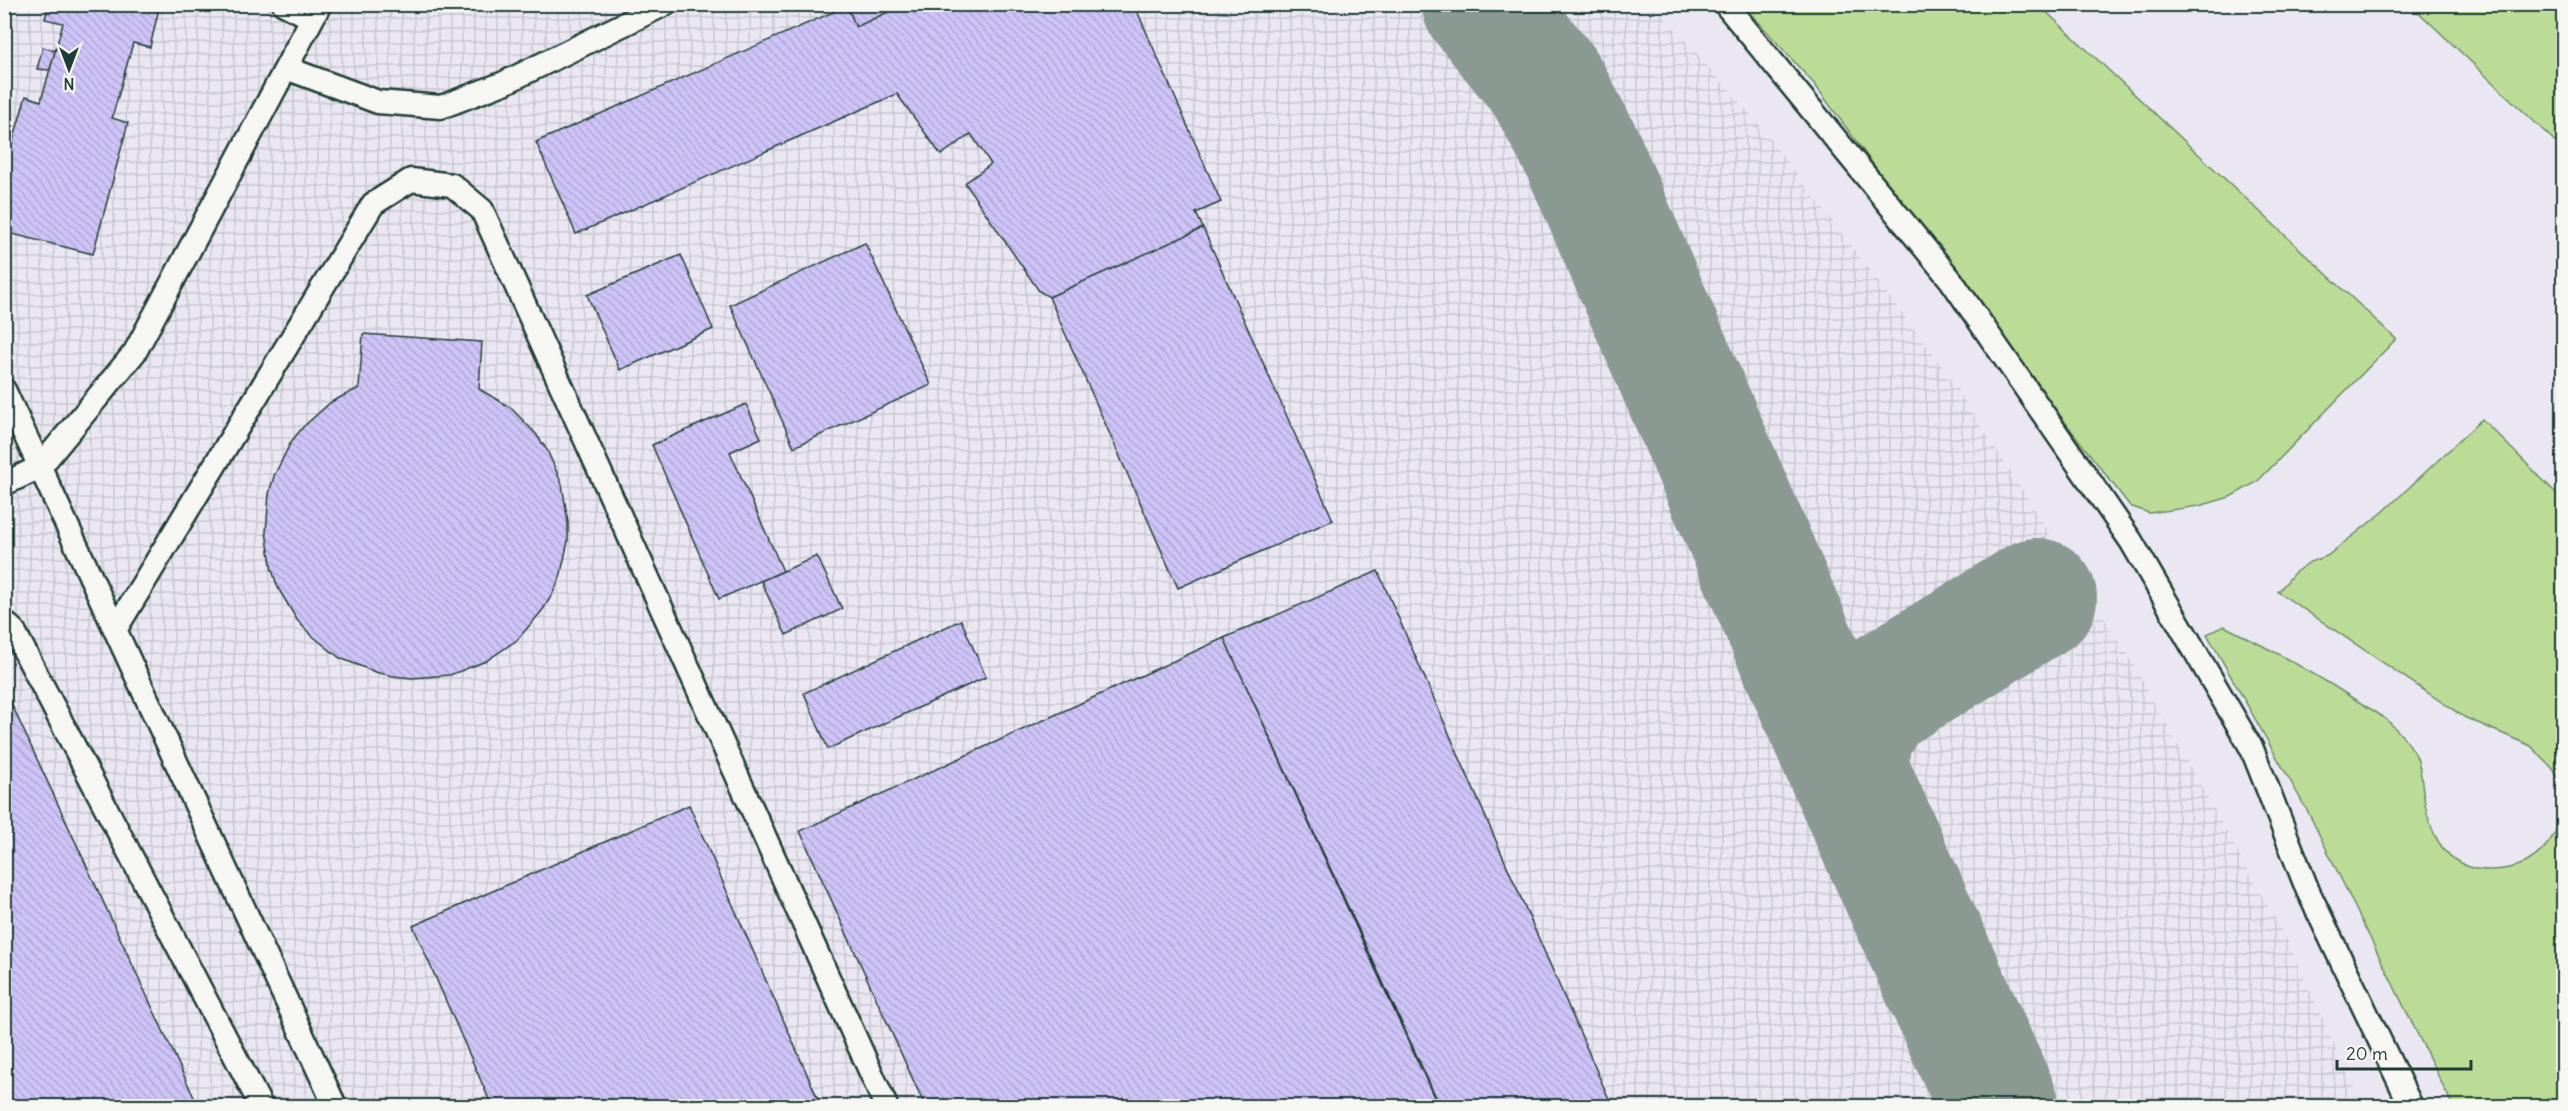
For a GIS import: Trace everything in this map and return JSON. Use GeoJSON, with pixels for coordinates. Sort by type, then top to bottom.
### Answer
{"type":"FeatureCollection","features":[{"type":"Feature","properties":{"kind":"lane"},"geometry":{"type":"LineString","coordinates":[[4,484],[40,467],[135,352],[316,11],[284,4]]}},
{"type":"Feature","properties":{"kind":"lane"},"geometry":{"type":"LineString","coordinates":[[286,68],[378,102],[441,107],[504,83],[665,4]]}},
{"type":"Feature","properties":{"kind":"lane"},"geometry":{"type":"LineString","coordinates":[[1725,4],[1952,280],[2131,541],[2252,749],[2308,891],[2411,1107]]}},
{"type":"Feature","properties":{"kind":"lane"},"geometry":{"type":"LineString","coordinates":[[115,630],[373,204],[411,180],[452,185],[482,210],[886,1107]]}},
{"type":"Feature","properties":{"kind":"lane"},"geometry":{"type":"LineString","coordinates":[[4,390],[335,1107]]}},
{"type":"Feature","properties":{"kind":"lane"},"geometry":{"type":"LineString","coordinates":[[4,622],[14,631],[261,1107]]}},
{"type":"Feature","properties":{"kind":"shaded area"},"geometry":{"type":"Polygon","coordinates":[[[5,4],[1654,5],[1758,123],[1944,369],[2126,652],[2289,944],[2362,1106],[5,1106],[5,4]]]}},
{"type":"Feature","properties":{"kind":"shaded area"},"geometry":{"type":"Polygon","coordinates":[[[1134,5],[2563,5],[2563,1106],[1612,1106],[1134,5]]]}},
{"type":"Feature","properties":{"kind":"green space"},"geometry":{"type":"Polygon","coordinates":[[[1743,5],[2039,5],[2396,339],[2257,482],[2230,497],[2199,506],[2149,513],[2130,506],[2010,351],[1815,85],[1743,5]]]}},
{"type":"Feature","properties":{"kind":"green space"},"geometry":{"type":"Polygon","coordinates":[[[2411,5],[2563,5],[2563,149],[2411,5]]]}},
{"type":"Feature","properties":{"kind":"green space"},"geometry":{"type":"Polygon","coordinates":[[[2482,419],[2563,500],[2563,799],[2562,784],[2553,769],[2531,746],[2464,717],[2278,592],[2294,573],[2310,562],[2327,556],[2383,512],[2482,419]]]}},
{"type":"Feature","properties":{"kind":"green space"},"geometry":{"type":"Polygon","coordinates":[[[2224,626],[2304,668],[2389,722],[2415,753],[2434,834],[2451,857],[2463,864],[2476,869],[2491,870],[2509,868],[2529,861],[2550,841],[2563,813],[2563,1106],[2453,1106],[2309,814],[2207,634],[2224,626]]]}},
{"type":"Feature","properties":{"kind":"building"},"geometry":{"type":"Polygon","coordinates":[[[49,4],[160,4],[150,47],[133,43],[112,118],[128,123],[93,254],[4,232],[4,172],[26,96],[41,101],[63,23],[45,19],[49,4]]]}},
{"type":"Feature","properties":{"kind":"building"},"geometry":{"type":"Polygon","coordinates":[[[846,4],[905,4],[856,27],[846,4]]]}},
{"type":"Feature","properties":{"kind":"building"},"geometry":{"type":"Polygon","coordinates":[[[905,4],[1134,4],[1221,202],[1196,213],[1203,228],[1049,297],[1039,291],[965,183],[991,164],[971,134],[941,155],[897,94],[576,234],[536,142],[847,6],[856,27],[905,4]]]}},
{"type":"Feature","properties":{"kind":"building"},"geometry":{"type":"Polygon","coordinates":[[[43,47],[55,51],[50,70],[37,69],[43,47]]]}},
{"type":"Feature","properties":{"kind":"building"},"geometry":{"type":"Polygon","coordinates":[[[1203,228],[1333,520],[1178,588],[1049,297],[1203,228]]]}},
{"type":"Feature","properties":{"kind":"building"},"geometry":{"type":"Polygon","coordinates":[[[865,243],[931,385],[794,447],[730,305],[865,243]]]}},
{"type":"Feature","properties":{"kind":"building"},"geometry":{"type":"Polygon","coordinates":[[[681,255],[713,329],[620,370],[587,295],[681,255]]]}},
{"type":"Feature","properties":{"kind":"building"},"geometry":{"type":"Polygon","coordinates":[[[363,334],[482,342],[479,389],[510,407],[536,434],[547,450],[562,484],[568,522],[568,541],[560,578],[552,595],[542,611],[517,640],[486,661],[450,675],[412,678],[393,676],[375,672],[340,658],[310,634],[297,620],[278,588],[272,570],[266,532],[269,494],[274,476],[291,442],[303,427],[331,402],[359,388],[363,334]]]}},
{"type":"Feature","properties":{"kind":"building"},"geometry":{"type":"Polygon","coordinates":[[[746,404],[761,438],[730,452],[783,571],[719,599],[652,445],[746,404]]]}},
{"type":"Feature","properties":{"kind":"building"},"geometry":{"type":"Polygon","coordinates":[[[817,556],[842,609],[786,635],[761,581],[817,556]]]}},
{"type":"Feature","properties":{"kind":"building"},"geometry":{"type":"Polygon","coordinates":[[[1378,571],[1612,1106],[1440,1106],[1224,638],[1378,571]]]}},
{"type":"Feature","properties":{"kind":"building"},"geometry":{"type":"Polygon","coordinates":[[[961,620],[986,677],[828,749],[804,693],[961,620]]]}},
{"type":"Feature","properties":{"kind":"building"},"geometry":{"type":"Polygon","coordinates":[[[1224,638],[1438,1106],[925,1106],[800,831],[1224,638]]]}},
{"type":"Feature","properties":{"kind":"building"},"geometry":{"type":"Polygon","coordinates":[[[4,688],[198,1106],[4,1106],[4,688]]]}},
{"type":"Feature","properties":{"kind":"building"},"geometry":{"type":"Polygon","coordinates":[[[689,805],[821,1106],[492,1106],[413,926],[689,805]]]}},
{"type":"Feature","properties":{"kind":"taxiway"},"geometry":{"type":"LineString","coordinates":[[1482,4],[1545,82],[1581,150],[1849,772],[1999,1106]]}},
{"type":"Feature","properties":{"kind":"taxiway"},"geometry":{"type":"LineString","coordinates":[[1849,772],[1851,734],[1873,699],[2037,598]]}}]}
